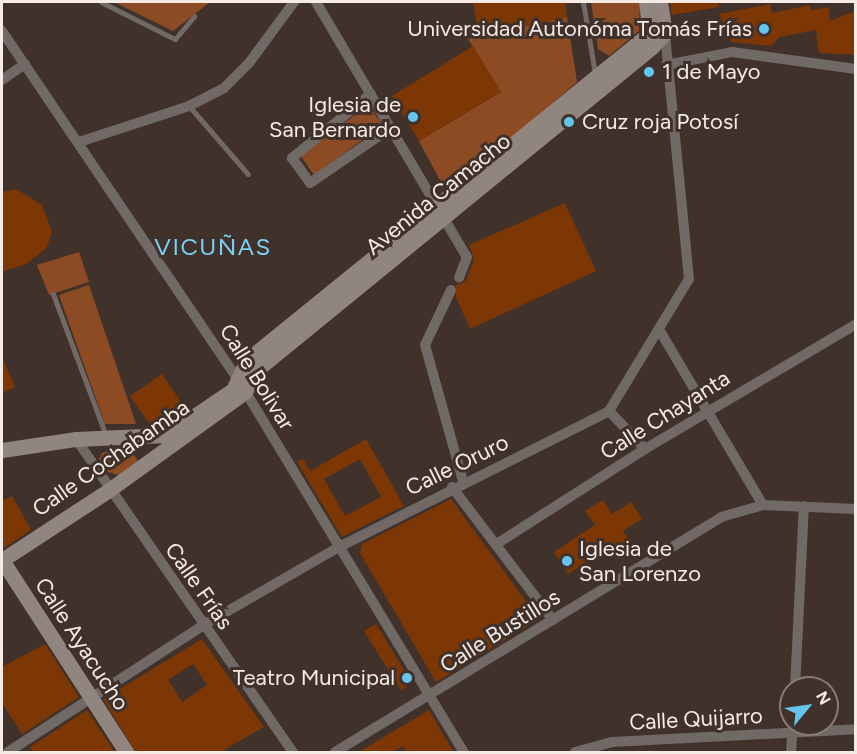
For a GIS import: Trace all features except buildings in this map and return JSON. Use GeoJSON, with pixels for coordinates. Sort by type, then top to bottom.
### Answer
{"type":"FeatureCollection","features":[{"type":"Feature","properties":{"kind":"main road"},"geometry":{"type":"LineString","coordinates":[[646,2],[658,32]]}},
{"type":"Feature","properties":{"kind":"main road"},"geometry":{"type":"LineString","coordinates":[[652,47],[658,32],[660,2]]}},
{"type":"Feature","properties":{"kind":"main road","name":"Avenida Camacho"},"geometry":{"type":"LineString","coordinates":[[242,387],[254,372],[595,78],[658,32]]}},
{"type":"Feature","properties":{"kind":"main road","name":"Avenida Camacho"},"geometry":{"type":"LineString","coordinates":[[442,212],[652,47]]}},
{"type":"Feature","properties":{"kind":"main road","name":"Calle Cochabamba"},"geometry":{"type":"LineString","coordinates":[[2,450],[76,439],[165,435],[242,387]]}},
{"type":"Feature","properties":{"kind":"main road","name":"Calle Cochabamba"},"geometry":{"type":"LineString","coordinates":[[2,560],[156,457],[242,387]]}},
{"type":"Feature","properties":{"kind":"main road","name":"Calle Ayacucho"},"geometry":{"type":"LineString","coordinates":[[2,560],[126,753]]}},
{"type":"Feature","properties":{"kind":"street"},"geometry":{"type":"LineString","coordinates":[[79,142],[189,106],[224,88],[249,63],[294,2]]}},
{"type":"Feature","properties":{"kind":"street"},"geometry":{"type":"LineString","coordinates":[[316,2],[467,257],[459,278]]}},
{"type":"Feature","properties":{"kind":"street","name":"Calle Bolivar"},"geometry":{"type":"LineString","coordinates":[[2,32],[79,142],[242,387],[337,548],[464,753]]}},
{"type":"Feature","properties":{"kind":"street"},"geometry":{"type":"LineString","coordinates":[[645,449],[609,411],[660,331],[689,279],[666,65],[658,32]]}},
{"type":"Feature","properties":{"kind":"street"},"geometry":{"type":"LineString","coordinates":[[652,47],[666,65]]}},
{"type":"Feature","properties":{"kind":"street"},"geometry":{"type":"LineString","coordinates":[[666,65],[732,52],[855,69]]}},
{"type":"Feature","properties":{"kind":"street"},"geometry":{"type":"LineString","coordinates":[[2,80],[25,64]]}},
{"type":"Feature","properties":{"kind":"street"},"geometry":{"type":"LineString","coordinates":[[371,94],[292,158],[310,183],[392,127]]}},
{"type":"Feature","properties":{"kind":"street"},"geometry":{"type":"LineString","coordinates":[[451,290],[425,345],[463,481]]}},
{"type":"Feature","properties":{"kind":"street","name":"Calle Chayanta"},"geometry":{"type":"LineString","coordinates":[[498,543],[645,449],[855,324]]}},
{"type":"Feature","properties":{"kind":"street"},"geometry":{"type":"LineString","coordinates":[[660,331],[764,505]]}},
{"type":"Feature","properties":{"kind":"street","name":"Calle Oruro"},"geometry":{"type":"LineString","coordinates":[[9,753],[202,626],[337,548],[463,481],[609,411]]}},
{"type":"Feature","properties":{"kind":"street"},"geometry":{"type":"LineString","coordinates":[[146,435],[156,457]]}},
{"type":"Feature","properties":{"kind":"street","name":"Calle Frías"},"geometry":{"type":"LineString","coordinates":[[76,439],[202,626],[293,753]]}},
{"type":"Feature","properties":{"kind":"street"},"geometry":{"type":"LineString","coordinates":[[452,487],[498,543],[553,621]]}},
{"type":"Feature","properties":{"kind":"street","name":"Calle Bustillos"},"geometry":{"type":"LineString","coordinates":[[335,753],[429,698],[679,540],[721,517],[764,505],[855,510]]}},
{"type":"Feature","properties":{"kind":"street"},"geometry":{"type":"LineString","coordinates":[[796,676],[804,506]]}},
{"type":"Feature","properties":{"kind":"street","name":"Calle Quijarro"},"geometry":{"type":"LineString","coordinates":[[839,729],[855,729]]}},
{"type":"Feature","properties":{"kind":"street","name":"Calle Quijarro"},"geometry":{"type":"LineString","coordinates":[[575,753],[612,742],[779,730]]}},
{"type":"Feature","properties":{"kind":"street"},"geometry":{"type":"LineString","coordinates":[[791,753],[792,736]]}},
{"type":"Feature","properties":{"kind":"lane"},"geometry":{"type":"LineString","coordinates":[[101,2],[175,39],[194,16]]}},
{"type":"Feature","properties":{"kind":"lane"},"geometry":{"type":"LineString","coordinates":[[582,2],[595,78]]}},
{"type":"Feature","properties":{"kind":"lane"},"geometry":{"type":"LineString","coordinates":[[189,106],[248,174]]}},
{"type":"Feature","properties":{"kind":"lane"},"geometry":{"type":"LineString","coordinates":[[53,294],[106,437]]}},
{"type":"Feature","properties":{"kind":"shaded area"},"geometry":{"type":"Polygon","coordinates":[[[114,2],[210,2],[173,31],[114,2]]]}},
{"type":"Feature","properties":{"kind":"shaded area"},"geometry":{"type":"Polygon","coordinates":[[[591,2],[640,2],[639,31],[609,56],[598,49],[591,2]]]}},
{"type":"Feature","properties":{"kind":"shaded area"},"geometry":{"type":"Polygon","coordinates":[[[567,17],[577,82],[452,189],[444,188],[419,141],[501,92],[468,39],[567,17]]]}},
{"type":"Feature","properties":{"kind":"shaded area"},"geometry":{"type":"Polygon","coordinates":[[[368,105],[383,125],[314,175],[301,156],[368,105]]]}},
{"type":"Feature","properties":{"kind":"shaded area"},"geometry":{"type":"Polygon","coordinates":[[[79,252],[89,282],[49,295],[37,265],[79,252]]]}},
{"type":"Feature","properties":{"kind":"shaded area"},"geometry":{"type":"Polygon","coordinates":[[[89,285],[136,424],[105,424],[59,295],[89,285]]]}},
{"type":"Feature","properties":{"kind":"shaded area"},"geometry":{"type":"Polygon","coordinates":[[[128,445],[138,461],[121,476],[108,472],[99,459],[102,453],[128,445]]]}},
{"type":"Feature","properties":{"kind":"place","name":"Universidad Autonóma Tomás Frías"},"geometry":{"type":"Point","coordinates":[764,29]}},
{"type":"Feature","properties":{"kind":"place","name":"1 de Mayo"},"geometry":{"type":"Point","coordinates":[649,72]}},
{"type":"Feature","properties":{"kind":"place","name":"Iglesia de San Bernardo"},"geometry":{"type":"Point","coordinates":[413,117]}},
{"type":"Feature","properties":{"kind":"place","name":"Cruz roja Potosí"},"geometry":{"type":"Point","coordinates":[569,122]}},
{"type":"Feature","properties":{"kind":"place","name":"Iglesia de San Lorenzo"},"geometry":{"type":"Point","coordinates":[567,561]}},
{"type":"Feature","properties":{"kind":"place","name":"Teatro Municipal"},"geometry":{"type":"Point","coordinates":[407,678]}},
{"type":"Feature","properties":{"kind":"district","name":"VICUÑAS"},"geometry":{"type":"Point","coordinates":[213,247]}}]}
